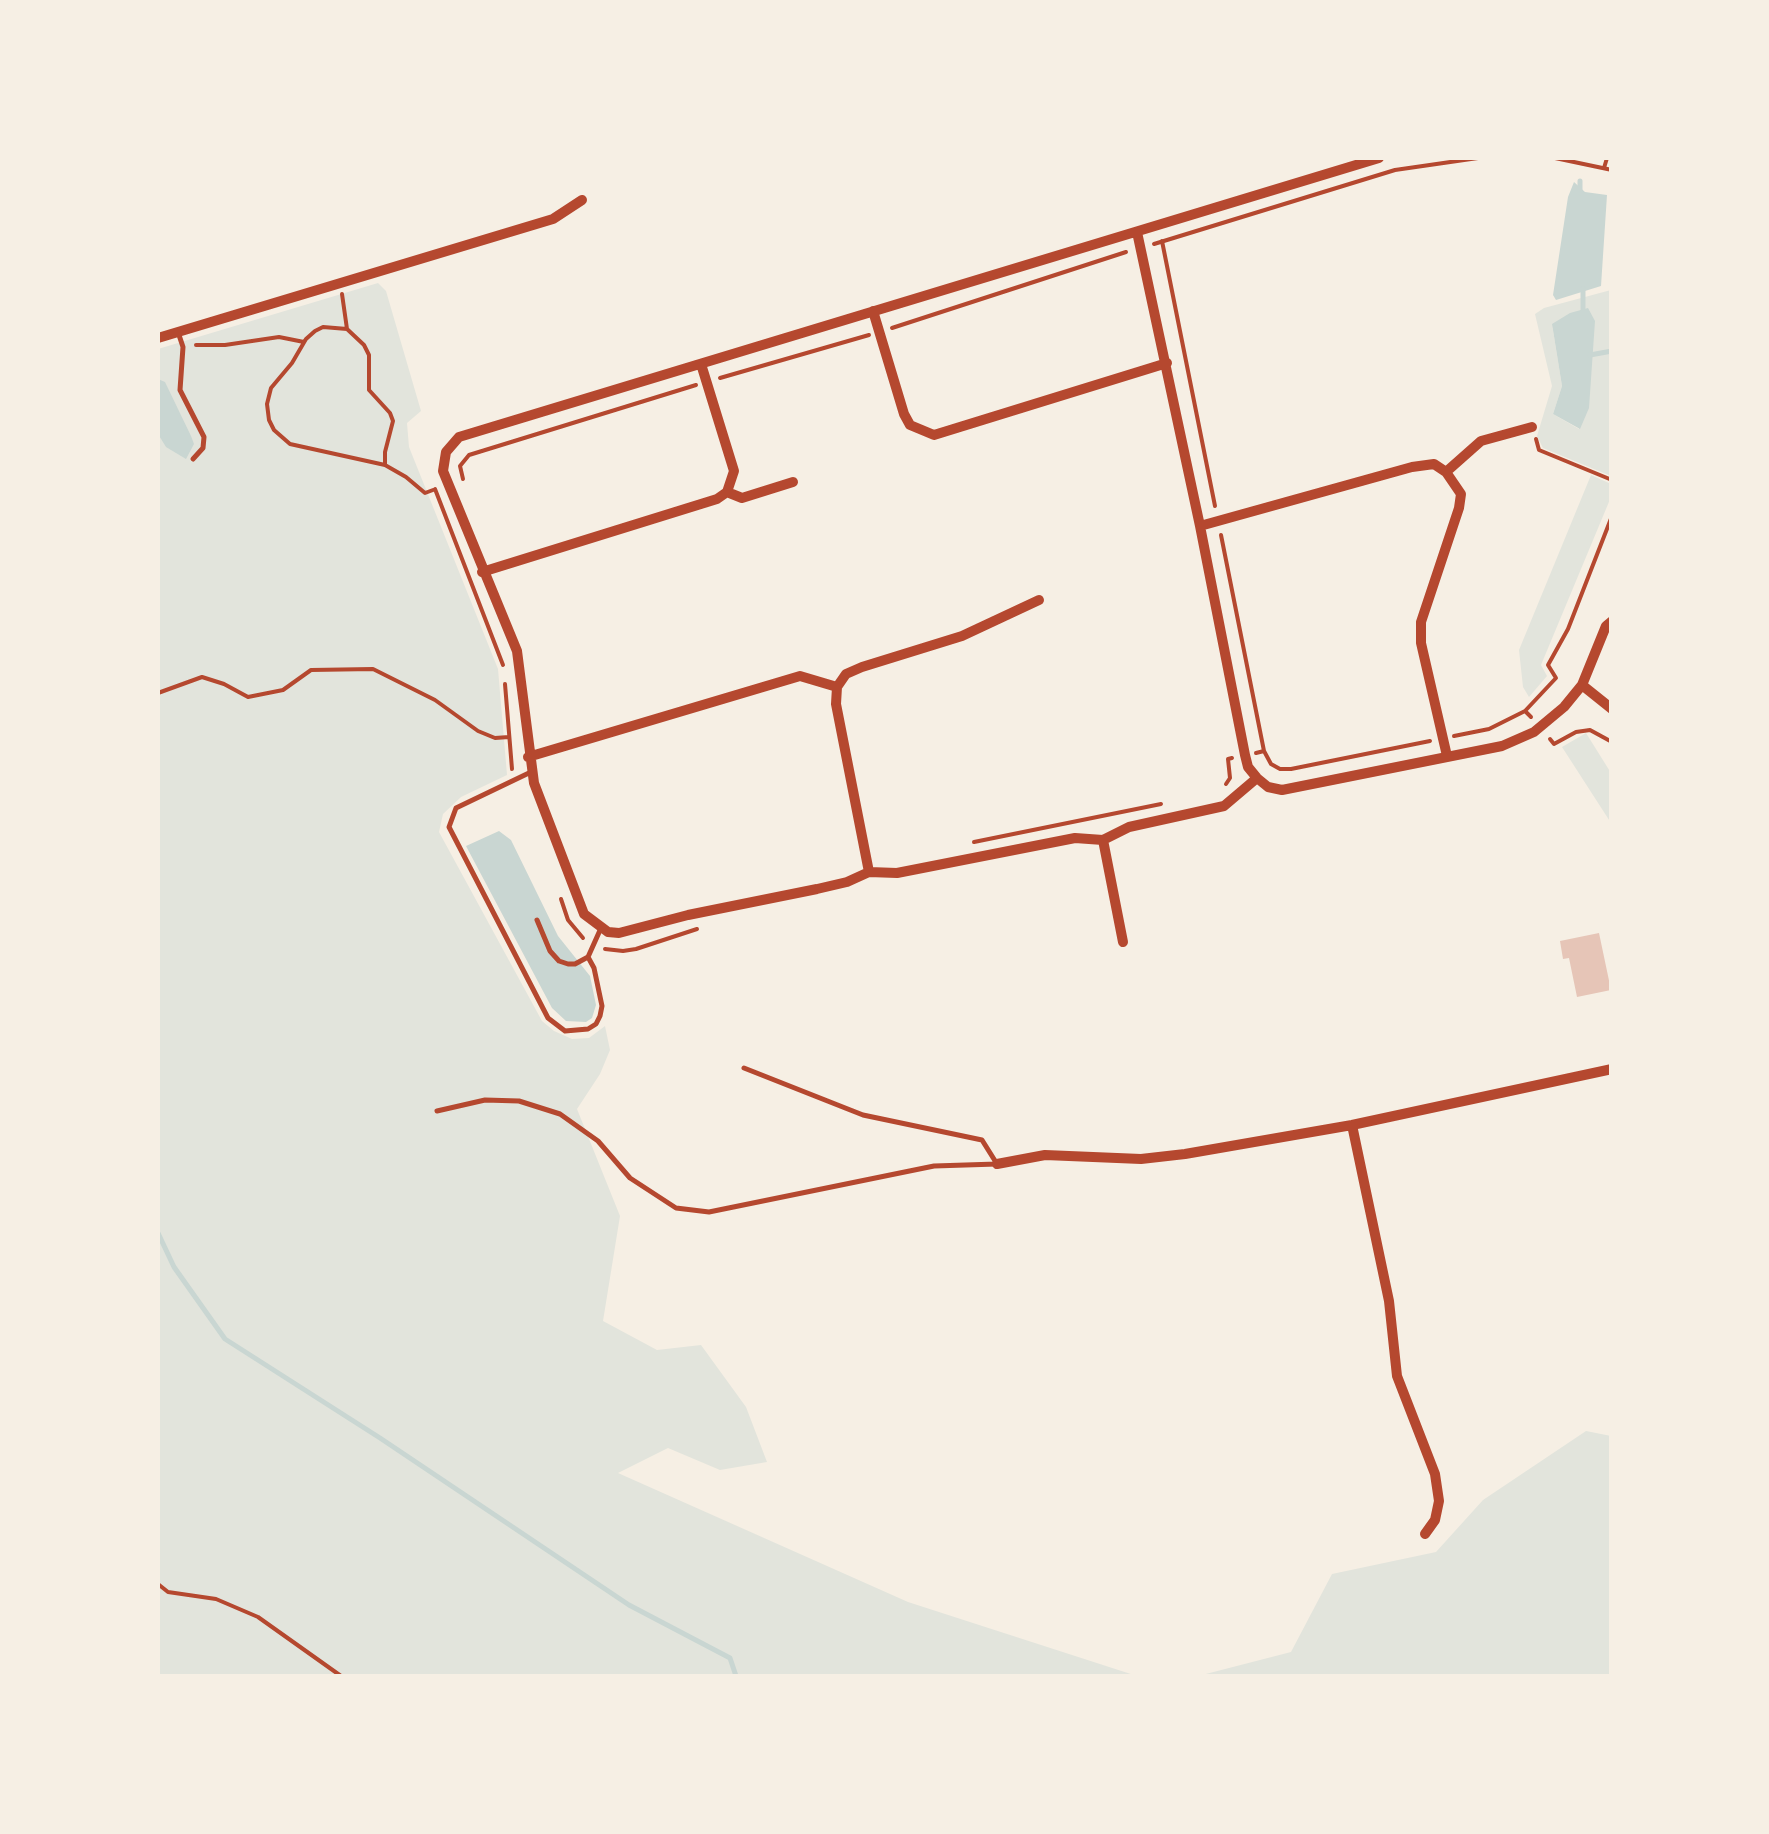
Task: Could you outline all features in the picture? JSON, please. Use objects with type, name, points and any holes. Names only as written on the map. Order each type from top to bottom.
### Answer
[{"type":"street","points":[[1257,778],[1224,806],[1129,827],[1102,840],[1075,838],[897,873],[870,872],[846,882],[620,932],[601,928],[584,914],[532,772],[517,651],[443,471],[446,452],[460,437],[1379,158]]},
{"type":"street","points":[[158,338],[553,219],[582,200]]},
{"type":"street","points":[[1137,232],[1244,755],[1257,778],[1282,790],[1502,746],[1541,727],[1582,685],[1606,626],[1612,621]]},
{"type":"street","points":[[874,311],[904,414],[910,425],[934,435],[1167,364]]},
{"type":"street","points":[[482,572],[717,500],[727,492],[734,471],[701,364]]},
{"type":"street","points":[[1446,472],[1480,442],[1532,427]]},
{"type":"street","points":[[1200,526],[1412,466],[1434,464],[1446,472],[1461,494],[1459,508],[1421,622],[1421,644],[1447,756]]},
{"type":"street","points":[[727,492],[742,498],[793,482]]},
{"type":"street","points":[[870,872],[836,704],[837,686],[846,674],[862,667],[962,636],[1038,600]]},
{"type":"street","points":[[528,757],[800,676],[837,686]]},
{"type":"street","points":[[1582,685],[1612,709]]},
{"type":"street","points":[[1102,840],[1122,942]]},
{"type":"street","points":[[997,1164],[1045,1154],[1142,1158],[1185,1154],[1352,1125],[1612,1070]]},
{"type":"street","points":[[1352,1125],[1389,1301],[1397,1376],[1435,1474],[1439,1501],[1435,1520],[1425,1534]]},
{"type":"lane","points":[[178,332],[183,347],[180,390],[204,437],[203,448],[192,460]]},
{"type":"lane","points":[[532,772],[456,808],[448,827],[548,1018],[566,1030],[588,1029],[600,1016],[602,1006],[588,956]]},
{"type":"lane","points":[[537,920],[542,938],[559,961],[575,964],[588,956],[601,928]]},
{"type":"lane","points":[[744,1068],[862,1115],[982,1140],[997,1164]]},
{"type":"lane","points":[[437,1111],[484,1100],[519,1101],[560,1114],[598,1141],[630,1178],[676,1208],[708,1212],[934,1166],[997,1164]]},
{"type":"path","points":[[385,465],[393,421],[369,390],[370,356],[347,329],[323,327],[304,342],[271,388],[268,420],[274,430],[290,444],[385,465],[425,493],[463,479],[460,466],[469,456],[1396,170],[1478,158]]},
{"type":"path","points":[[1556,158],[1612,170]]},
{"type":"path","points":[[1604,168],[1608,158]]},
{"type":"path","points":[[1162,241],[1264,752],[1271,764],[1291,769],[1489,729],[1526,711],[1556,678],[1548,665],[1568,628],[1612,516]]},
{"type":"path","points":[[340,283],[347,329]]},
{"type":"path","points":[[183,347],[279,336],[304,342]]},
{"type":"path","points":[[1532,427],[1538,450],[1612,480]]},
{"type":"path","points":[[432,490],[502,659],[516,779]]},
{"type":"path","points":[[158,693],[202,677],[248,698],[283,690],[311,670],[374,669],[434,700],[478,730],[495,738],[509,737]]},
{"type":"path","points":[[1526,711],[1554,744],[1576,732],[1590,730],[1612,742]]},
{"type":"path","points":[[1224,787],[1230,778],[1228,759],[1264,752]]},
{"type":"path","points":[[968,843],[1178,800]]},
{"type":"path","points":[[557,886],[574,930],[594,945],[623,951],[696,929]]},
{"type":"path","points":[[158,1584],[168,1592],[216,1600],[258,1617],[342,1676]]},
{"type":"shaded area","points":[[1574,182],[1585,192],[1607,195],[1601,286],[1556,300],[1553,295],[1568,197]]},
{"type":"shaded area","points":[[378,283],[386,291],[421,411],[407,423],[409,447],[498,669],[507,775],[461,797],[443,814],[439,832],[542,1021],[572,1039],[589,1038],[605,1026],[610,1050],[577,1109],[620,1216],[603,1321],[657,1350],[701,1345],[746,1407],[767,1462],[720,1470],[668,1448],[618,1473],[908,1602],[1137,1676],[158,1676],[158,349]]},
{"type":"shaded area","points":[[1611,290],[1611,476],[1543,448],[1537,436],[1552,386],[1535,314],[1544,308]],"holes":[[[1552,324],[1579,429],[1553,414],[1562,386]]]},
{"type":"shaded area","points":[[1588,308],[1595,321],[1589,408],[1580,429],[1553,414],[1562,386],[1552,324]]},
{"type":"shaded area","points":[[158,379],[165,382],[194,444],[186,459],[166,447],[158,434]]},
{"type":"shaded area","points":[[1591,475],[1611,484],[1611,497],[1541,665],[1547,676],[1529,697],[1523,687],[1519,650]]},
{"type":"shaded area","points":[[1586,733],[1611,773],[1611,823],[1562,747]]},
{"type":"shaded area","points":[[499,831],[511,840],[558,936],[590,976],[596,1005],[592,1018],[586,1022],[566,1021],[552,1008],[466,846]]},
{"type":"shaded area","points":[[1586,1431],[1611,1436],[1611,1676],[1198,1676],[1291,1652],[1332,1574],[1436,1552],[1483,1500]]},
{"type":"building","points":[[1599,933],[1611,990],[1577,997],[1569,958],[1563,959],[1560,941]]},
{"type":"waterway","points":[[1580,181],[1580,193]]},
{"type":"waterway","points":[[1583,289],[1583,313]]},
{"type":"waterway","points":[[1590,355],[1612,351]]},
{"type":"waterway","points":[[158,1233],[174,1267],[225,1339],[629,1605],[730,1658],[736,1676]]}]
